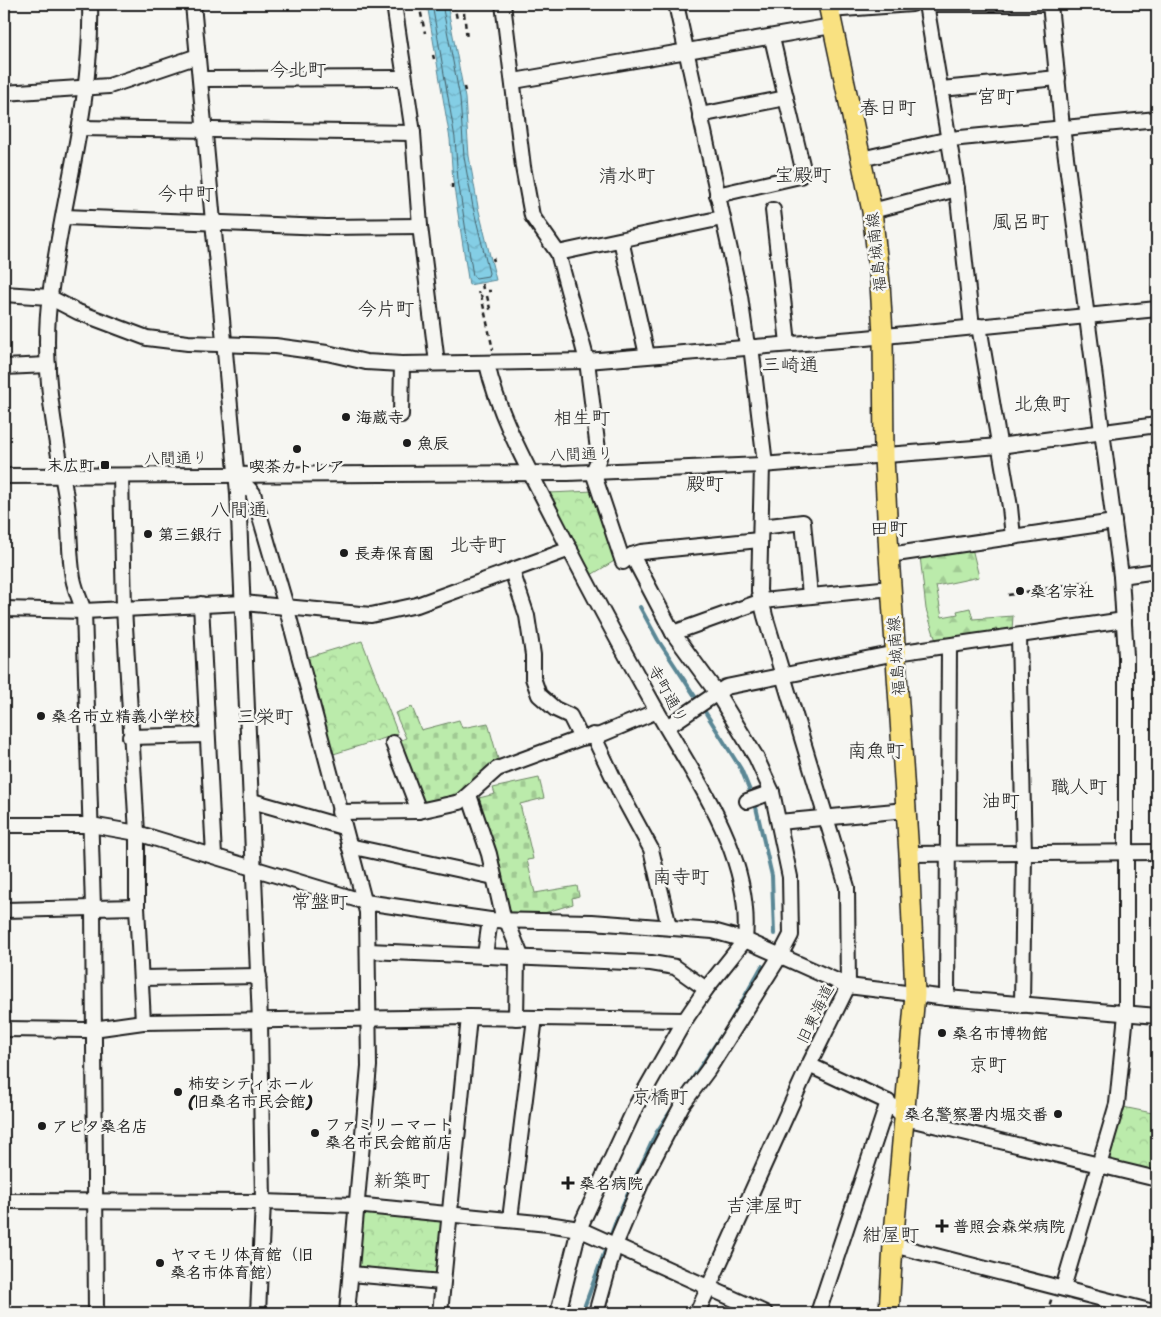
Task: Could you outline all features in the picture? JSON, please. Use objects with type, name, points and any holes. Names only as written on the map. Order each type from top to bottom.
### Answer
[{"type":"main road","name":"福島城南線","points":[[829,13],[872,211],[883,335],[884,457],[888,555],[909,854],[915,994],[893,1245],[889,1313]]},
{"type":"street","points":[[90,4],[91,42],[86,89],[49,297],[48,365],[61,476],[65,491],[73,579],[84,610],[93,907],[96,1313]]},
{"type":"street","points":[[193,4],[236,475],[243,603],[260,1021],[263,1202],[258,1313]]},
{"type":"street","points":[[394,4],[412,132],[420,226],[437,363]]},
{"type":"street","points":[[503,4],[514,80],[523,167],[532,216],[558,253],[587,362],[599,458],[593,472],[623,562],[632,555],[641,552],[760,534],[803,522],[810,595]]},
{"type":"street","points":[[4,825],[91,825],[137,833],[365,902],[500,920],[592,922],[713,931],[745,940],[848,986],[846,888],[760,591],[763,464],[758,390],[740,296],[676,4]]},
{"type":"street","points":[[514,80],[772,38],[829,13],[912,4]]},
{"type":"street","points":[[926,4],[950,139],[975,327],[999,446],[1010,507],[1013,537]]},
{"type":"street","points":[[931,4],[1050,4],[1062,127],[1121,576],[1126,656],[1126,1014],[1118,1104],[1063,1288]]},
{"type":"street","points":[[717,195],[800,176],[803,169],[772,38]]},
{"type":"street","points":[[4,93],[86,89],[108,86],[137,79],[198,56]]},
{"type":"street","points":[[201,79],[404,78]]},
{"type":"street","points":[[941,89],[1058,78]]},
{"type":"street","points":[[700,115],[786,98]]},
{"type":"street","points":[[861,159],[950,139],[1157,119]]},
{"type":"street","points":[[79,128],[412,132]]},
{"type":"street","points":[[872,211],[957,189]]},
{"type":"street","points":[[773,210],[788,343]]},
{"type":"street","points":[[64,217],[326,227],[420,226]]},
{"type":"street","points":[[558,253],[722,218]]},
{"type":"street","points":[[621,240],[647,356]]},
{"type":"street","points":[[4,294],[49,297],[78,312],[147,338],[224,345],[275,346],[327,353],[366,362],[402,364],[587,362],[1157,309]]},
{"type":"street","points":[[401,415],[402,364]]},
{"type":"street","name":"寺町通り","points":[[487,364],[493,388],[531,473],[657,711],[722,826],[740,883],[747,919],[745,940]]},
{"type":"street","points":[[4,367],[48,365]]},
{"type":"street","name":"八間通り","points":[[4,476],[593,472],[884,457],[999,446],[1157,425]]},
{"type":"street","points":[[236,475],[253,492],[286,606],[343,827],[365,902],[368,951],[369,1066],[355,1205],[347,1313]]},
{"type":"street","points":[[121,476],[124,608],[137,833],[137,906],[143,1022]]},
{"type":"street","points":[[888,555],[1114,522]]},
{"type":"street","points":[[4,610],[84,610],[243,603],[371,615],[417,605],[570,549]]},
{"type":"street","points":[[596,1313],[615,1245],[642,1181],[682,1105],[708,1070],[780,956],[791,935],[790,877],[772,792],[756,757],[673,633],[632,555]]},
{"type":"street","points":[[512,571],[527,616],[534,655],[533,678],[539,695],[555,709],[570,716],[587,737],[621,794],[651,849],[669,927]]},
{"type":"street","points":[[1121,576],[1157,571]]},
{"type":"street","points":[[673,633],[762,601],[891,588]]},
{"type":"street","points":[[200,604],[214,856]]},
{"type":"street","points":[[667,727],[692,712],[726,687],[896,653],[949,647],[1124,620]]},
{"type":"street","points":[[1020,636],[1024,854],[1022,1005]]},
{"type":"street","points":[[947,998],[946,854],[949,647]]},
{"type":"street","points":[[339,812],[418,811],[460,802],[498,769],[587,737],[600,735],[657,711]]},
{"type":"street","points":[[130,737],[207,735]]},
{"type":"street","points":[[393,743],[418,811]]},
{"type":"street","points":[[752,800],[772,792]]},
{"type":"street","points":[[469,795],[489,854],[500,920],[519,956],[516,1018]]},
{"type":"street","points":[[252,801],[343,827]]},
{"type":"street","points":[[779,822],[906,810]]},
{"type":"street","points":[[349,846],[494,877]]},
{"type":"street","points":[[909,854],[1157,852]]},
{"type":"street","points":[[4,910],[137,906]]},
{"type":"street","points":[[485,955],[500,920]]},
{"type":"street","points":[[558,1313],[579,1229],[636,1106],[685,1020],[706,989],[745,940]]},
{"type":"street","points":[[368,951],[651,963],[674,967],[706,989]]},
{"type":"street","points":[[141,978],[259,976]]},
{"type":"street","name":"旧東海道","points":[[697,1313],[809,1065],[848,986],[947,998],[1157,1016]]},
{"type":"street","points":[[4,1029],[86,1030],[143,1022],[469,1017],[685,1020]]},
{"type":"street","points":[[440,1313],[448,1214],[469,1017]]},
{"type":"street","points":[[510,1219],[535,1018]]},
{"type":"street","points":[[809,1065],[888,1102],[905,1118],[1157,1179]]},
{"type":"street","points":[[818,1313],[888,1102]]},
{"type":"street","points":[[4,1201],[263,1202],[355,1205],[510,1219],[579,1229],[765,1313]]},
{"type":"street","points":[[893,1245],[1157,1313]]},
{"type":"street","points":[[351,1274],[442,1282]]},
{"type":"path","points":[[421,4],[423,8]]},
{"type":"path","points":[[421,4],[425,33]]},
{"type":"path","points":[[454,4],[457,18]]},
{"type":"path","points":[[463,4],[467,40]]},
{"type":"path","points":[[464,87],[465,91]]},
{"type":"path","points":[[482,284],[483,289]]},
{"type":"path","points":[[487,296],[491,313]]},
{"type":"path","points":[[1008,595],[1089,581]]},
{"type":"green space","points":[[594,491],[616,560],[591,575],[549,493]]},
{"type":"green space","points":[[972,548],[979,577],[936,586],[942,617],[958,614],[957,611],[970,608],[973,619],[1013,616],[1012,630],[936,641],[926,609],[920,556]]},
{"type":"green space","points":[[362,641],[398,734],[327,756],[302,659]]},
{"type":"green space","points":[[412,707],[421,730],[459,720],[462,728],[488,723],[498,759],[457,794],[420,803],[399,741],[406,738],[395,713]]},
{"type":"green space","points":[[539,778],[544,798],[520,804],[533,859],[527,860],[535,893],[577,886],[579,896],[572,898],[573,904],[544,913],[515,918],[511,915],[496,851],[475,799],[495,794],[493,788]]},
{"type":"green space","points":[[1123,1107],[1157,1114],[1157,1172],[1112,1161],[1109,1157]]},
{"type":"green space","points":[[362,1211],[443,1218],[437,1277],[357,1270]]},
{"type":"water","points":[[427,4],[447,4],[465,98],[469,156],[478,207],[496,280],[469,285],[453,181],[450,139]]},
{"type":"waterway","points":[[640,607],[658,640],[698,701]]},
{"type":"waterway","points":[[702,707],[741,769],[755,803],[772,876],[774,934]]},
{"type":"waterway","points":[[732,1019],[762,966]]},
{"type":"waterway","points":[[582,1313],[619,1213],[656,1133],[723,1033]]},
{"type":"place","name":"海蔵寺","points":[[346,417]]},
{"type":"place","name":"魚辰","points":[[407,443]]},
{"type":"place","name":"喫茶カトレア","points":[[297,449]]},
{"type":"place","name":"末広町","points":[[105,465]]},
{"type":"place","name":"第三銀行","points":[[148,534]]},
{"type":"place","name":"長寿保育園","points":[[344,553]]},
{"type":"place","name":"桑名宗社","points":[[1020,591]]},
{"type":"place","name":"桑名市立精義小学校","points":[[41,716]]},
{"type":"place","name":"桑名市博物館","points":[[942,1033]]},
{"type":"place","name":"柿安シティホール (旧桑名市民会館)","points":[[178,1092]]},
{"type":"place","name":"桑名警察署内堀交番","points":[[1058,1114]]},
{"type":"place","name":"アピタ桑名店","points":[[42,1126]]},
{"type":"place","name":"ファミリーマート 桑名市民会館前店","points":[[315,1133]]},
{"type":"place","name":"桑名病院","points":[[568,1183]]},
{"type":"place","name":"普照会森栄病院","points":[[942,1226]]},
{"type":"place","name":"ヤマモリ体育館（旧 桑名市体育館）","points":[[160,1263]]},
{"type":"district","name":"今北町","points":[[298,69]]},
{"type":"district","name":"宮町","points":[[996,96]]},
{"type":"district","name":"春日町","points":[[888,107]]},
{"type":"district","name":"宝殿町","points":[[803,174]]},
{"type":"district","name":"清水町","points":[[627,175]]},
{"type":"district","name":"今中町","points":[[186,193]]},
{"type":"district","name":"風呂町","points":[[1021,221]]},
{"type":"district","name":"今片町","points":[[386,308]]},
{"type":"district","name":"三崎通","points":[[790,364]]},
{"type":"district","name":"北魚町","points":[[1042,403]]},
{"type":"district","name":"相生町","points":[[582,417]]},
{"type":"district","name":"殿町","points":[[705,483]]},
{"type":"district","name":"八間通","points":[[239,509]]},
{"type":"district","name":"田町","points":[[889,528]]},
{"type":"district","name":"北寺町","points":[[478,544]]},
{"type":"district","name":"三栄町","points":[[265,716]]},
{"type":"district","name":"南魚町","points":[[876,750]]},
{"type":"district","name":"職人町","points":[[1079,786]]},
{"type":"district","name":"油町","points":[[1001,800]]},
{"type":"district","name":"南寺町","points":[[681,876]]},
{"type":"district","name":"常盤町","points":[[320,901]]},
{"type":"district","name":"京町","points":[[988,1064]]},
{"type":"district","name":"京橋町","points":[[660,1096]]},
{"type":"district","name":"新築町","points":[[402,1180]]},
{"type":"district","name":"吉津屋町","points":[[764,1205]]},
{"type":"district","name":"紺屋町","points":[[891,1234]]}]
